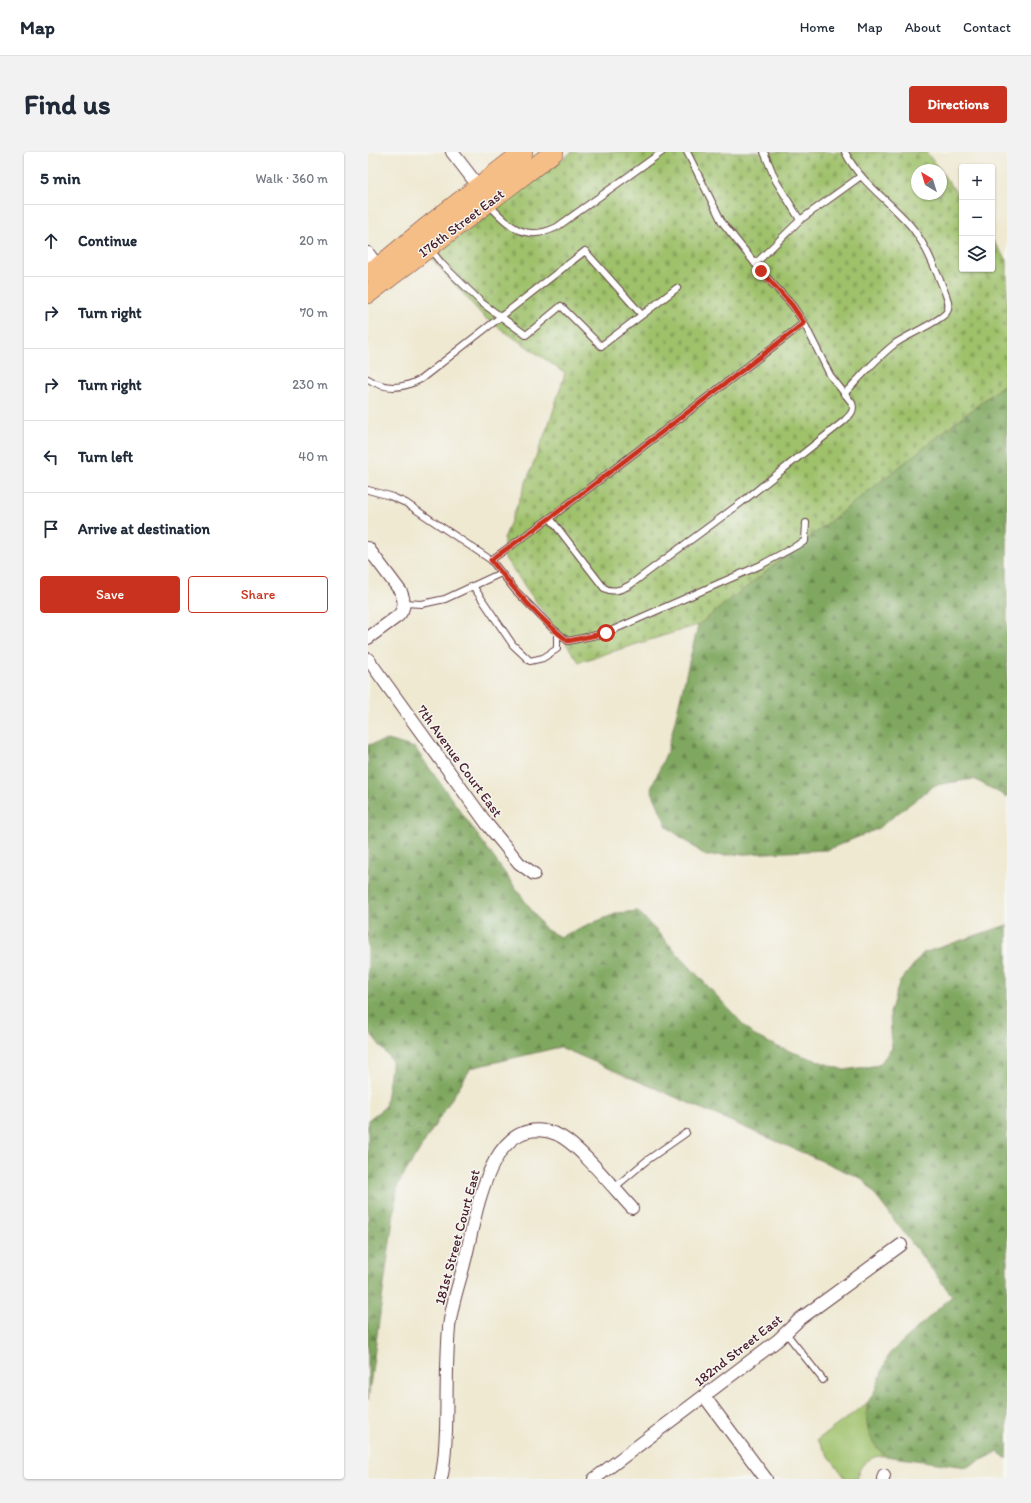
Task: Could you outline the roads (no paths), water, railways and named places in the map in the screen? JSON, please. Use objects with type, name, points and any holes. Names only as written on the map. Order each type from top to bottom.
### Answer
[{"type":"main road","name":"176th Street East","points":[[368,282],[374,277],[371,264],[424,229],[523,152]]},
{"type":"main road","name":"176th Street East","points":[[368,294],[554,152]]},
{"type":"street","points":[[452,152],[479,187]]},
{"type":"street","points":[[368,548],[397,586],[404,599],[404,604],[398,616],[368,638]]},
{"type":"street","name":"7th Avenue Court East","points":[[368,660],[471,803],[519,862],[534,874]]},
{"type":"street","name":"181st Street Court East","points":[[442,1479],[445,1455],[449,1327],[454,1300],[479,1199],[493,1162],[507,1142],[524,1132],[540,1130],[557,1134],[577,1148],[632,1208]]},
{"type":"street","name":"182nd Street East","points":[[600,1477],[778,1340],[800,1318],[901,1245]]},
{"type":"street","points":[[704,1396],[766,1479]]},
{"type":"lane","points":[[487,204],[507,223],[522,232],[534,234],[550,231],[662,152]]},
{"type":"lane","points":[[550,518],[604,588],[609,591],[623,589],[742,502],[844,421],[852,412],[854,407],[830,375],[804,323],[792,305],[755,264],[719,219],[687,152]]},
{"type":"lane","points":[[764,152],[776,181],[800,220]]},
{"type":"lane","points":[[844,394],[888,350],[907,336],[941,318],[949,308],[946,294],[934,266],[914,231],[886,200],[861,176],[845,152]]},
{"type":"lane","points":[[755,264],[800,220],[861,176]]},
{"type":"lane","points":[[429,248],[442,264],[482,303],[526,335],[561,306],[601,346],[677,288]]},
{"type":"lane","points":[[368,379],[386,387],[414,384],[585,251],[642,315]]},
{"type":"lane","points":[[491,560],[550,518],[804,323]]},
{"type":"lane","points":[[368,490],[390,496],[406,503],[491,560],[515,590],[568,641],[606,633],[754,568],[805,541],[806,523]]},
{"type":"lane","points":[[404,604],[422,604],[445,600],[501,573]]},
{"type":"lane","points":[[474,586],[513,645],[530,661],[543,658],[557,649],[557,632]]},
{"type":"lane","points":[[614,1188],[646,1161],[686,1133]]},
{"type":"lane","points":[[786,1333],[823,1380]]}]
